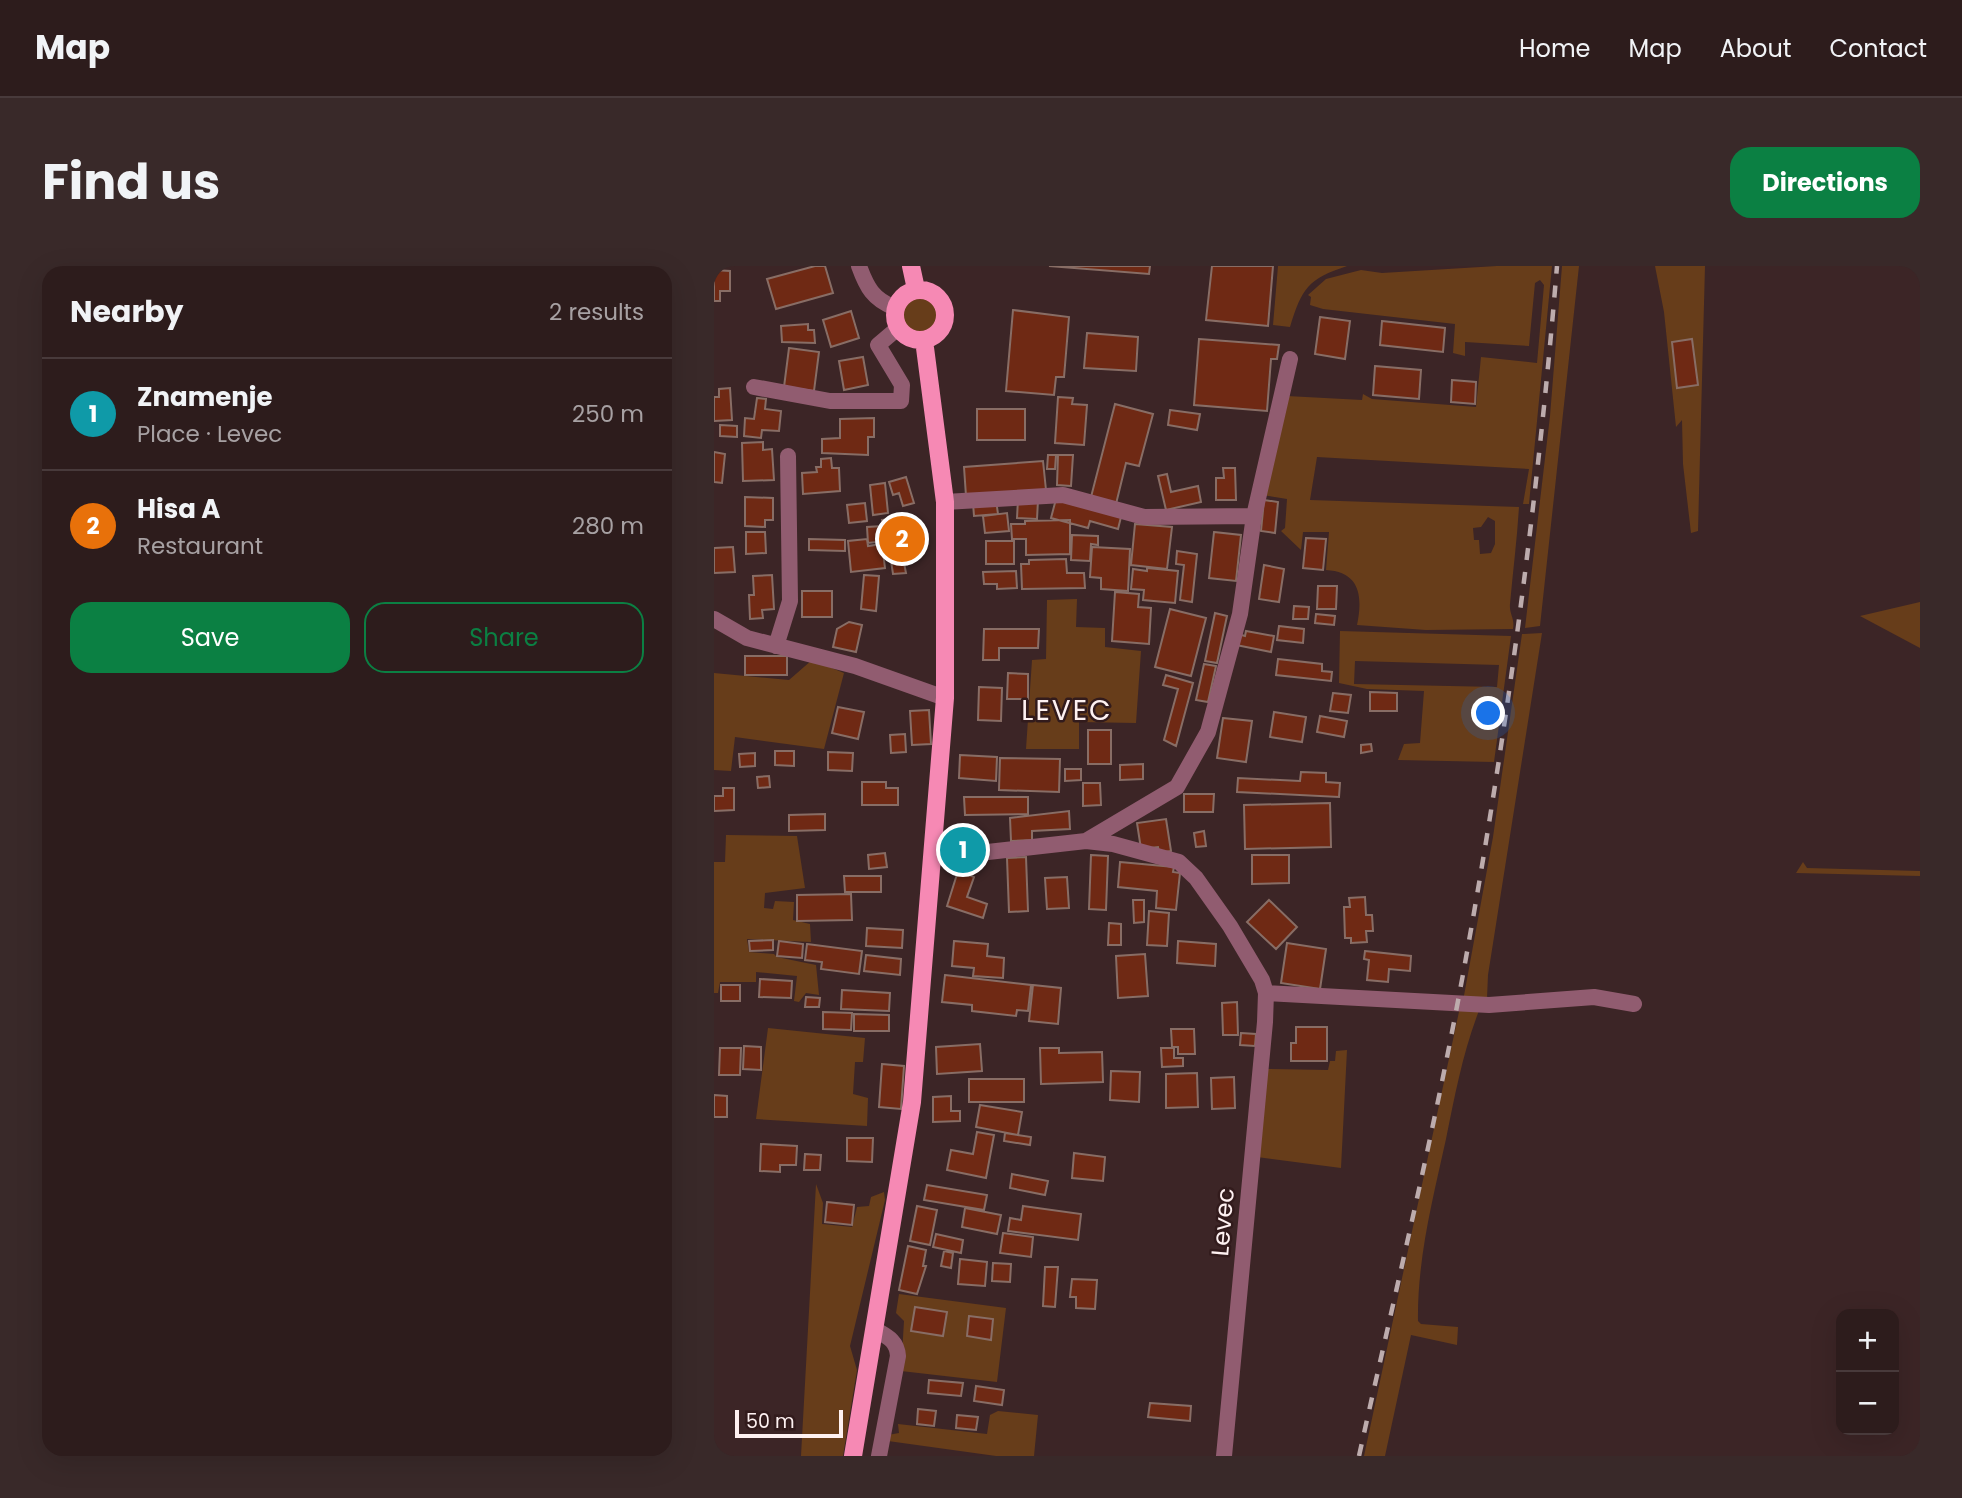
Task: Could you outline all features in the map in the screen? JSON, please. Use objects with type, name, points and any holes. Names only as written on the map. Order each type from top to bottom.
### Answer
[{"type":"main road","points":[[911,266],[916,289]]},
{"type":"main road","points":[[916,289],[935,294],[945,311],[940,330],[924,340],[914,339],[898,328],[895,308],[907,293],[916,289]]},
{"type":"main road","points":[[853,1456],[912,1102],[945,698],[945,502],[924,340]]},
{"type":"street","points":[[859,266],[868,291],[879,302],[895,308]]},
{"type":"street","points":[[754,387],[830,401],[901,401],[902,385],[878,345],[898,328]]},
{"type":"street","points":[[1086,841],[1177,788],[1208,732],[1240,614],[1254,516],[1290,359]]},
{"type":"street","points":[[776,646],[790,591],[788,456]]},
{"type":"street","points":[[945,502],[1063,495],[1144,517],[1254,516]]},
{"type":"street","points":[[714,619],[747,638],[855,666],[945,698]]},
{"type":"street","points":[[934,858],[1086,841],[1113,844],[1179,862],[1196,878],[1230,926],[1266,992],[1489,1005],[1594,997],[1634,1004]]},
{"type":"street","name":"Levec","points":[[1224,1456],[1266,992]]},
{"type":"street","points":[[876,1330],[890,1338],[898,1347],[879,1456]]},
{"type":"shaded area","points":[[1278,266],[1347,266],[1323,276],[1308,287],[1298,303],[1290,327],[1273,325]]},
{"type":"shaded area","points":[[1497,266],[1552,266],[1529,504],[1523,504],[1529,469],[1317,457],[1310,500],[1519,507],[1510,604],[1513,629],[1426,630],[1357,625],[1359,595],[1356,587],[1346,575],[1326,570],[1329,532],[1303,532],[1301,550],[1281,531],[1285,528],[1287,499],[1262,495],[1287,396],[1362,400],[1363,394],[1372,399],[1476,407],[1481,357],[1537,363],[1544,285],[1540,280],[1535,283],[1529,346],[1465,342],[1465,356],[1453,353],[1455,324],[1323,309],[1310,305],[1311,297],[1308,295],[1326,279],[1361,270],[1382,273]],"holes":[[[1488,517],[1495,521],[1495,544],[1491,553],[1480,554],[1479,540],[1474,540],[1473,528],[1481,527]]]},
{"type":"shaded area","points":[[1562,266],[1579,266],[1540,626],[1525,628],[1550,416]]},
{"type":"shaded area","points":[[1655,266],[1705,266],[1698,531],[1691,533],[1683,464],[1682,420],[1676,427],[1664,312]]},
{"type":"shaded area","points":[[921,296],[934,302],[940,315],[934,328],[921,334],[908,328],[902,315],[908,302]]},
{"type":"shaded area","points":[[1077,599],[1076,627],[1105,628],[1105,647],[1141,651],[1136,723],[1079,722],[1079,749],[1026,749],[1032,660],[1046,659],[1047,600]]},
{"type":"shaded area","points":[[1920,602],[1920,648],[1860,616]]},
{"type":"shaded area","points":[[1340,631],[1511,636],[1494,762],[1398,760],[1404,744],[1420,743],[1424,691],[1367,689],[1339,683]],"holes":[[[1355,661],[1499,665],[1497,687],[1354,684]]]},
{"type":"shaded area","points":[[1542,633],[1488,975],[1487,998],[1463,1001],[1493,837],[1522,634]]},
{"type":"shaded area","points":[[812,660],[844,673],[824,749],[735,737],[731,771],[714,770],[714,673],[789,680]]},
{"type":"shaded area","points":[[726,835],[797,836],[805,888],[765,893],[764,908],[773,909],[775,901],[794,902],[793,920],[810,924],[811,942],[747,939],[749,952],[774,954],[777,957],[816,965],[819,995],[806,993],[799,1002],[794,1001],[797,976],[756,972],[756,982],[720,982],[718,993],[714,993],[714,862],[725,862]]},
{"type":"shaded area","points":[[1803,862],[1807,868],[1920,871],[1920,876],[1796,873]]},
{"type":"shaded area","points":[[1460,1007],[1480,1008],[1460,1073],[1431,1206],[1418,1298],[1418,1321],[1421,1324],[1458,1327],[1457,1345],[1411,1335],[1385,1456],[1364,1456]]},
{"type":"shaded area","points":[[768,1028],[865,1038],[863,1062],[855,1062],[853,1094],[868,1098],[867,1126],[756,1119]]},
{"type":"shaded area","points":[[1347,1050],[1341,1168],[1257,1157],[1266,1069],[1328,1070],[1330,1061],[1335,1061],[1336,1051]]},
{"type":"shaded area","points":[[816,1184],[823,1203],[822,1224],[852,1227],[857,1207],[869,1206],[871,1197],[884,1192],[885,1200],[850,1346],[857,1370],[843,1456],[801,1456]]},
{"type":"shaded area","points":[[899,1294],[1006,1308],[997,1382],[901,1371],[904,1321],[896,1313]]},
{"type":"shaded area","points":[[998,1411],[1038,1415],[1034,1456],[996,1456],[888,1441],[888,1435],[899,1433],[898,1424],[987,1434],[990,1415]]},
{"type":"building","points":[[815,266],[825,266],[833,293],[776,309],[767,279]]},
{"type":"building","points":[[1049,266],[1150,266],[1149,274]]},
{"type":"building","points":[[1212,266],[1273,266],[1268,326],[1206,320]]},
{"type":"building","points":[[714,270],[730,271],[730,291],[720,291],[720,301],[714,301]]},
{"type":"building","points":[[1013,310],[1069,317],[1064,377],[1056,377],[1054,395],[1006,391]]},
{"type":"building","points":[[851,311],[859,338],[831,347],[823,320]]},
{"type":"building","points":[[1320,317],[1350,321],[1345,359],[1315,354]]},
{"type":"building","points":[[1382,321],[1445,328],[1443,352],[1380,345]]},
{"type":"building","points":[[808,324],[808,330],[814,330],[815,343],[782,342],[781,326]]},
{"type":"building","points":[[1087,333],[1138,337],[1136,371],[1084,368]]},
{"type":"building","points":[[1199,339],[1279,345],[1277,359],[1271,359],[1267,411],[1194,405]]},
{"type":"building","points":[[1692,339],[1698,385],[1677,388],[1672,342]]},
{"type":"building","points":[[789,348],[819,352],[814,391],[784,387]]},
{"type":"building","points":[[863,357],[868,385],[844,390],[839,361]]},
{"type":"building","points":[[1375,366],[1421,370],[1419,399],[1373,395]]},
{"type":"building","points":[[1452,380],[1476,382],[1475,404],[1451,402]]},
{"type":"building","points":[[730,388],[732,420],[714,421],[714,397],[719,397],[719,389]]},
{"type":"building","points":[[1058,397],[1073,398],[1072,404],[1087,405],[1084,445],[1055,443]]},
{"type":"building","points":[[757,398],[766,399],[765,409],[781,411],[779,431],[762,430],[761,438],[744,436],[745,418],[754,419]]},
{"type":"building","points":[[1115,404],[1153,414],[1139,466],[1126,463],[1116,504],[1091,497]]},
{"type":"building","points":[[977,409],[1025,409],[1025,440],[977,440]]},
{"type":"building","points":[[1170,410],[1200,414],[1197,430],[1168,425]]},
{"type":"building","points":[[874,418],[874,437],[868,437],[868,455],[822,453],[822,439],[840,438],[840,419]]},
{"type":"building","points":[[720,425],[737,426],[737,437],[720,436]]},
{"type":"building","points":[[763,442],[763,450],[772,449],[774,480],[743,481],[742,443]]},
{"type":"building","points":[[714,452],[725,454],[722,483],[714,482]]},
{"type":"building","points":[[1048,455],[1056,455],[1055,469],[1047,469]]},
{"type":"building","points":[[1058,455],[1073,455],[1071,486],[1057,485]]},
{"type":"building","points":[[831,458],[832,468],[839,468],[840,491],[803,494],[802,473],[817,472],[816,467],[821,467],[821,459]]},
{"type":"building","points":[[1043,461],[1046,490],[966,496],[964,467]]},
{"type":"building","points":[[1223,468],[1235,468],[1236,500],[1216,500],[1216,478],[1224,478]]},
{"type":"building","points":[[1167,474],[1171,492],[1198,486],[1201,502],[1166,510],[1158,476]]},
{"type":"building","points":[[906,477],[914,503],[903,506],[899,493],[893,495],[889,482]]},
{"type":"building","points":[[885,483],[888,513],[873,515],[870,485]]},
{"type":"building","points":[[745,497],[773,498],[773,520],[765,520],[765,527],[745,526]]},
{"type":"building","points":[[1018,499],[1038,500],[1037,519],[1017,518]]},
{"type":"building","points":[[1056,499],[1121,517],[1118,529],[1090,521],[1088,528],[1051,518]]},
{"type":"building","points":[[996,500],[998,514],[974,516],[973,503]]},
{"type":"building","points":[[1264,500],[1278,502],[1275,533],[1261,531]]},
{"type":"building","points":[[865,503],[867,521],[849,523],[847,505]]},
{"type":"building","points":[[1007,513],[1009,531],[985,533],[983,516]]},
{"type":"building","points":[[905,518],[910,562],[904,563],[906,573],[893,574],[889,547],[886,547],[885,541],[868,543],[867,527],[883,526],[882,520]]},
{"type":"building","points":[[1070,520],[1070,554],[1026,555],[1026,539],[1012,539],[1011,524]]},
{"type":"building","points":[[1135,524],[1172,527],[1167,569],[1131,565]]},
{"type":"building","points":[[746,532],[765,532],[766,553],[746,554]]},
{"type":"building","points":[[1214,532],[1241,535],[1236,581],[1209,578]]},
{"type":"building","points":[[1072,535],[1098,536],[1098,545],[1091,544],[1090,561],[1071,560]]},
{"type":"building","points":[[1306,538],[1326,539],[1323,570],[1303,568]]},
{"type":"building","points":[[809,539],[845,540],[845,551],[809,550]]},
{"type":"building","points":[[867,539],[868,546],[882,544],[885,568],[851,572],[848,541]]},
{"type":"building","points":[[986,541],[1014,541],[1014,564],[986,564]]},
{"type":"building","points":[[733,547],[735,572],[714,573],[714,548]]},
{"type":"building","points":[[1092,547],[1130,549],[1128,591],[1101,589],[1101,578],[1090,577]]},
{"type":"building","points":[[1177,551],[1197,554],[1192,602],[1180,600],[1184,565],[1176,564]]},
{"type":"building","points":[[1066,559],[1067,573],[1084,573],[1085,588],[1022,589],[1021,564],[1029,564],[1029,560]]},
{"type":"building","points":[[1264,565],[1284,569],[1279,602],[1259,599]]},
{"type":"building","points":[[1147,568],[1178,571],[1175,603],[1143,600],[1144,590],[1131,589],[1133,569],[1147,571]]},
{"type":"building","points":[[1016,571],[1017,588],[997,589],[997,584],[984,584],[983,572]]},
{"type":"building","points":[[772,575],[774,609],[762,610],[763,618],[750,619],[749,595],[754,595],[753,576]]},
{"type":"building","points":[[864,575],[879,576],[876,611],[861,609]]},
{"type":"building","points":[[1318,586],[1337,586],[1336,609],[1317,609]]},
{"type":"building","points":[[802,591],[832,591],[832,617],[802,617]]},
{"type":"building","points":[[1115,592],[1139,594],[1138,607],[1151,608],[1149,644],[1112,641]]},
{"type":"building","points":[[1294,606],[1309,607],[1308,619],[1293,619]]},
{"type":"building","points":[[1170,609],[1206,618],[1191,676],[1155,667]]},
{"type":"building","points":[[1215,613],[1227,616],[1217,663],[1205,661]]},
{"type":"building","points":[[1316,614],[1335,616],[1334,625],[1315,623]]},
{"type":"building","points":[[849,622],[862,625],[856,652],[833,647],[837,629]]},
{"type":"building","points":[[1279,626],[1304,629],[1303,643],[1277,640]]},
{"type":"building","points":[[984,629],[1039,629],[1038,648],[999,648],[999,660],[983,660]]},
{"type":"building","points":[[1246,631],[1274,636],[1271,652],[1236,645],[1238,634],[1245,636]]},
{"type":"building","points":[[745,656],[787,656],[787,675],[745,675]]},
{"type":"building","points":[[1278,659],[1322,664],[1322,671],[1332,672],[1331,681],[1276,675]]},
{"type":"building","points":[[1204,664],[1216,666],[1208,702],[1196,700]]},
{"type":"building","points":[[1008,673],[1028,674],[1028,699],[1007,699]]},
{"type":"building","points":[[1166,675],[1193,683],[1176,746],[1164,740],[1178,689],[1163,685]]},
{"type":"building","points":[[979,687],[1002,688],[1001,721],[978,720]]},
{"type":"building","points":[[1370,692],[1397,693],[1397,711],[1370,711]]},
{"type":"building","points":[[1333,693],[1351,695],[1348,713],[1330,711]]},
{"type":"building","points":[[838,707],[864,712],[858,739],[832,733]]},
{"type":"building","points":[[929,710],[931,744],[912,745],[910,711]]},
{"type":"building","points":[[1274,712],[1306,717],[1302,742],[1270,737]]},
{"type":"building","points":[[1320,716],[1347,721],[1344,737],[1317,732]]},
{"type":"building","points":[[1223,718],[1252,721],[1246,762],[1217,758]]},
{"type":"building","points":[[1088,730],[1111,730],[1111,764],[1088,764]]},
{"type":"building","points":[[905,734],[906,752],[891,753],[890,735]]},
{"type":"building","points":[[1371,744],[1372,751],[1361,753],[1361,745]]},
{"type":"building","points":[[775,751],[794,751],[794,766],[775,765]]},
{"type":"building","points":[[828,752],[853,753],[852,771],[828,770]]},
{"type":"building","points":[[755,753],[755,766],[740,767],[739,754]]},
{"type":"building","points":[[960,755],[997,757],[996,781],[959,778]]},
{"type":"building","points":[[1000,758],[1060,759],[1059,792],[999,790]]},
{"type":"building","points":[[1143,764],[1143,779],[1120,780],[1120,765]]},
{"type":"building","points":[[1065,769],[1081,769],[1081,780],[1065,781]]},
{"type":"building","points":[[1301,772],[1326,773],[1326,782],[1340,783],[1339,797],[1237,792],[1238,778],[1300,781]]},
{"type":"building","points":[[769,776],[770,787],[758,788],[757,777]]},
{"type":"building","points":[[862,782],[886,782],[886,788],[898,788],[898,805],[862,805]]},
{"type":"building","points":[[1083,783],[1100,783],[1101,805],[1083,806]]},
{"type":"building","points":[[723,788],[734,788],[734,810],[714,811],[714,796],[723,796]]},
{"type":"building","points":[[1184,794],[1214,794],[1213,812],[1184,812]]},
{"type":"building","points":[[964,797],[1028,797],[1028,814],[965,815]]},
{"type":"building","points":[[1330,803],[1331,847],[1245,849],[1244,805]]},
{"type":"building","points":[[1069,811],[1070,829],[1032,831],[1032,840],[1011,841],[1010,818]]},
{"type":"building","points":[[825,814],[825,830],[789,831],[789,815]]},
{"type":"building","points":[[1166,819],[1171,851],[1159,853],[1158,847],[1141,849],[1137,823]]},
{"type":"building","points":[[1204,831],[1206,846],[1196,847],[1194,833]]},
{"type":"building","points":[[885,853],[887,867],[869,869],[868,855]]},
{"type":"building","points":[[1091,855],[1108,856],[1106,910],[1089,909]]},
{"type":"building","points":[[1252,855],[1289,855],[1289,883],[1252,884]]},
{"type":"building","points":[[1026,857],[1028,911],[1009,912],[1007,858]]},
{"type":"building","points":[[1120,862],[1174,867],[1173,872],[1180,873],[1176,910],[1156,908],[1157,891],[1118,887]]},
{"type":"building","points":[[958,871],[974,877],[967,897],[987,904],[983,918],[947,906]]},
{"type":"building","points":[[844,876],[881,876],[881,892],[845,892]]},
{"type":"building","points":[[1067,877],[1069,908],[1047,909],[1045,878]]},
{"type":"building","points":[[851,894],[852,920],[797,921],[797,895]]},
{"type":"building","points":[[1365,897],[1366,915],[1372,915],[1373,931],[1366,931],[1367,942],[1351,943],[1351,938],[1345,938],[1344,907],[1350,907],[1349,898]]},
{"type":"building","points":[[1133,900],[1144,900],[1144,922],[1134,923]]},
{"type":"building","points":[[1269,900],[1297,927],[1276,949],[1247,922]]},
{"type":"building","points":[[1149,911],[1169,913],[1167,946],[1147,945]]},
{"type":"building","points":[[1109,923],[1121,924],[1121,945],[1108,945]]},
{"type":"building","points":[[867,928],[903,930],[902,948],[866,946]]},
{"type":"building","points":[[773,940],[773,950],[750,951],[749,941]]},
{"type":"building","points":[[779,941],[803,944],[802,958],[777,956]]},
{"type":"building","points":[[954,941],[988,944],[987,956],[1004,958],[1003,978],[973,976],[974,968],[952,966]]},
{"type":"building","points":[[1178,941],[1216,944],[1215,966],[1177,963]]},
{"type":"building","points":[[1287,943],[1326,949],[1320,989],[1281,983]]},
{"type":"building","points":[[807,944],[862,951],[859,974],[821,969],[822,962],[805,960]]},
{"type":"building","points":[[1365,951],[1411,956],[1410,971],[1389,969],[1388,982],[1367,980],[1369,960],[1364,959]]},
{"type":"building","points":[[1145,954],[1148,996],[1118,998],[1116,956]]},
{"type":"building","points":[[866,955],[901,959],[900,975],[864,971]]},
{"type":"building","points":[[945,975],[1031,985],[1028,1011],[1017,1010],[1016,1016],[972,1011],[972,1005],[942,1002]]},
{"type":"building","points":[[760,979],[792,981],[791,998],[759,997]]},
{"type":"building","points":[[721,985],[740,985],[740,1001],[721,1001]]},
{"type":"building","points":[[1033,985],[1061,988],[1058,1024],[1029,1021]]},
{"type":"building","points":[[842,990],[890,993],[889,1011],[841,1009]]},
{"type":"building","points":[[806,997],[820,998],[819,1007],[805,1007]]},
{"type":"building","points":[[1237,1002],[1238,1035],[1223,1035],[1222,1003]]},
{"type":"building","points":[[823,1012],[852,1013],[851,1030],[823,1029]]},
{"type":"building","points":[[854,1014],[889,1015],[889,1031],[854,1031]]},
{"type":"building","points":[[1296,1027],[1327,1027],[1327,1061],[1291,1061],[1291,1043],[1296,1043]]},
{"type":"building","points":[[1171,1029],[1194,1029],[1195,1054],[1178,1054],[1178,1047],[1172,1047]]},
{"type":"building","points":[[1241,1033],[1256,1034],[1255,1046],[1240,1045]]},
{"type":"building","points":[[980,1044],[982,1071],[937,1074],[936,1047]]},
{"type":"building","points":[[744,1046],[761,1047],[761,1070],[743,1069]]},
{"type":"building","points":[[720,1048],[741,1048],[740,1075],[719,1075]]},
{"type":"building","points":[[1040,1048],[1059,1048],[1059,1053],[1102,1052],[1103,1082],[1041,1084]]},
{"type":"building","points":[[1161,1048],[1174,1048],[1174,1058],[1183,1058],[1183,1066],[1162,1067]]},
{"type":"building","points":[[882,1064],[904,1066],[901,1109],[879,1107]]},
{"type":"building","points":[[1111,1071],[1140,1072],[1139,1102],[1110,1100]]},
{"type":"building","points":[[1197,1073],[1198,1107],[1166,1108],[1166,1074]]},
{"type":"building","points":[[1234,1077],[1235,1108],[1212,1109],[1211,1078]]},
{"type":"building","points":[[969,1079],[1024,1079],[1024,1102],[969,1102]]},
{"type":"building","points":[[714,1095],[727,1096],[727,1117],[714,1117]]},
{"type":"building","points":[[951,1096],[951,1111],[960,1111],[960,1121],[933,1122],[933,1097]]},
{"type":"building","points":[[980,1105],[1022,1112],[1018,1135],[976,1127]]},
{"type":"building","points":[[977,1132],[994,1135],[986,1178],[947,1170],[951,1150],[973,1154]]},
{"type":"building","points":[[1005,1133],[1031,1137],[1030,1145],[1004,1141]]},
{"type":"building","points":[[847,1138],[873,1138],[872,1162],[847,1161]]},
{"type":"building","points":[[761,1144],[797,1146],[796,1165],[780,1165],[780,1172],[760,1171]]},
{"type":"building","points":[[1074,1153],[1105,1157],[1103,1181],[1072,1178]]},
{"type":"building","points":[[805,1154],[821,1155],[820,1170],[804,1170]]},
{"type":"building","points":[[1012,1174],[1048,1181],[1045,1195],[1010,1188]]},
{"type":"building","points":[[927,1185],[987,1195],[984,1210],[924,1200]]},
{"type":"building","points":[[827,1202],[854,1205],[852,1225],[825,1222]]},
{"type":"building","points":[[917,1206],[937,1210],[930,1245],[910,1241]]},
{"type":"building","points":[[1023,1206],[1081,1214],[1078,1240],[1008,1231],[1010,1218],[1021,1220]]},
{"type":"building","points":[[965,1208],[1001,1215],[997,1234],[962,1227]]},
{"type":"building","points":[[1003,1233],[1033,1237],[1031,1257],[1000,1253]]},
{"type":"building","points":[[936,1234],[963,1240],[961,1253],[933,1247]]},
{"type":"building","points":[[908,1246],[926,1250],[923,1266],[926,1266],[917,1294],[899,1290]]},
{"type":"building","points":[[944,1251],[953,1253],[951,1268],[941,1266]]},
{"type":"building","points":[[960,1259],[987,1262],[985,1286],[958,1284]]},
{"type":"building","points":[[993,1263],[1011,1264],[1010,1282],[992,1281]]},
{"type":"building","points":[[1045,1267],[1058,1267],[1055,1307],[1043,1306]]},
{"type":"building","points":[[1072,1279],[1097,1280],[1095,1309],[1076,1308],[1076,1297],[1070,1297]]},
{"type":"building","points":[[915,1307],[947,1312],[943,1336],[911,1331]]},
{"type":"building","points":[[969,1316],[993,1319],[991,1340],[967,1336]]},
{"type":"building","points":[[929,1380],[963,1383],[961,1396],[928,1393]]},
{"type":"building","points":[[976,1386],[1004,1390],[1002,1405],[974,1401]]},
{"type":"building","points":[[1150,1403],[1191,1406],[1190,1421],[1148,1417]]},
{"type":"building","points":[[918,1409],[936,1411],[934,1426],[917,1424]]},
{"type":"building","points":[[957,1415],[978,1417],[976,1430],[956,1428]]},
{"type":"railway","points":[[1359,1456],[1443,1078],[1482,866],[1531,524],[1557,266]]},
{"type":"place","name":"Hisa A","points":[[902,539]]},
{"type":"place","name":"Znamenje","points":[[963,850]]},
{"type":"district","name":"LEVEC","points":[[1067,710]]}]
